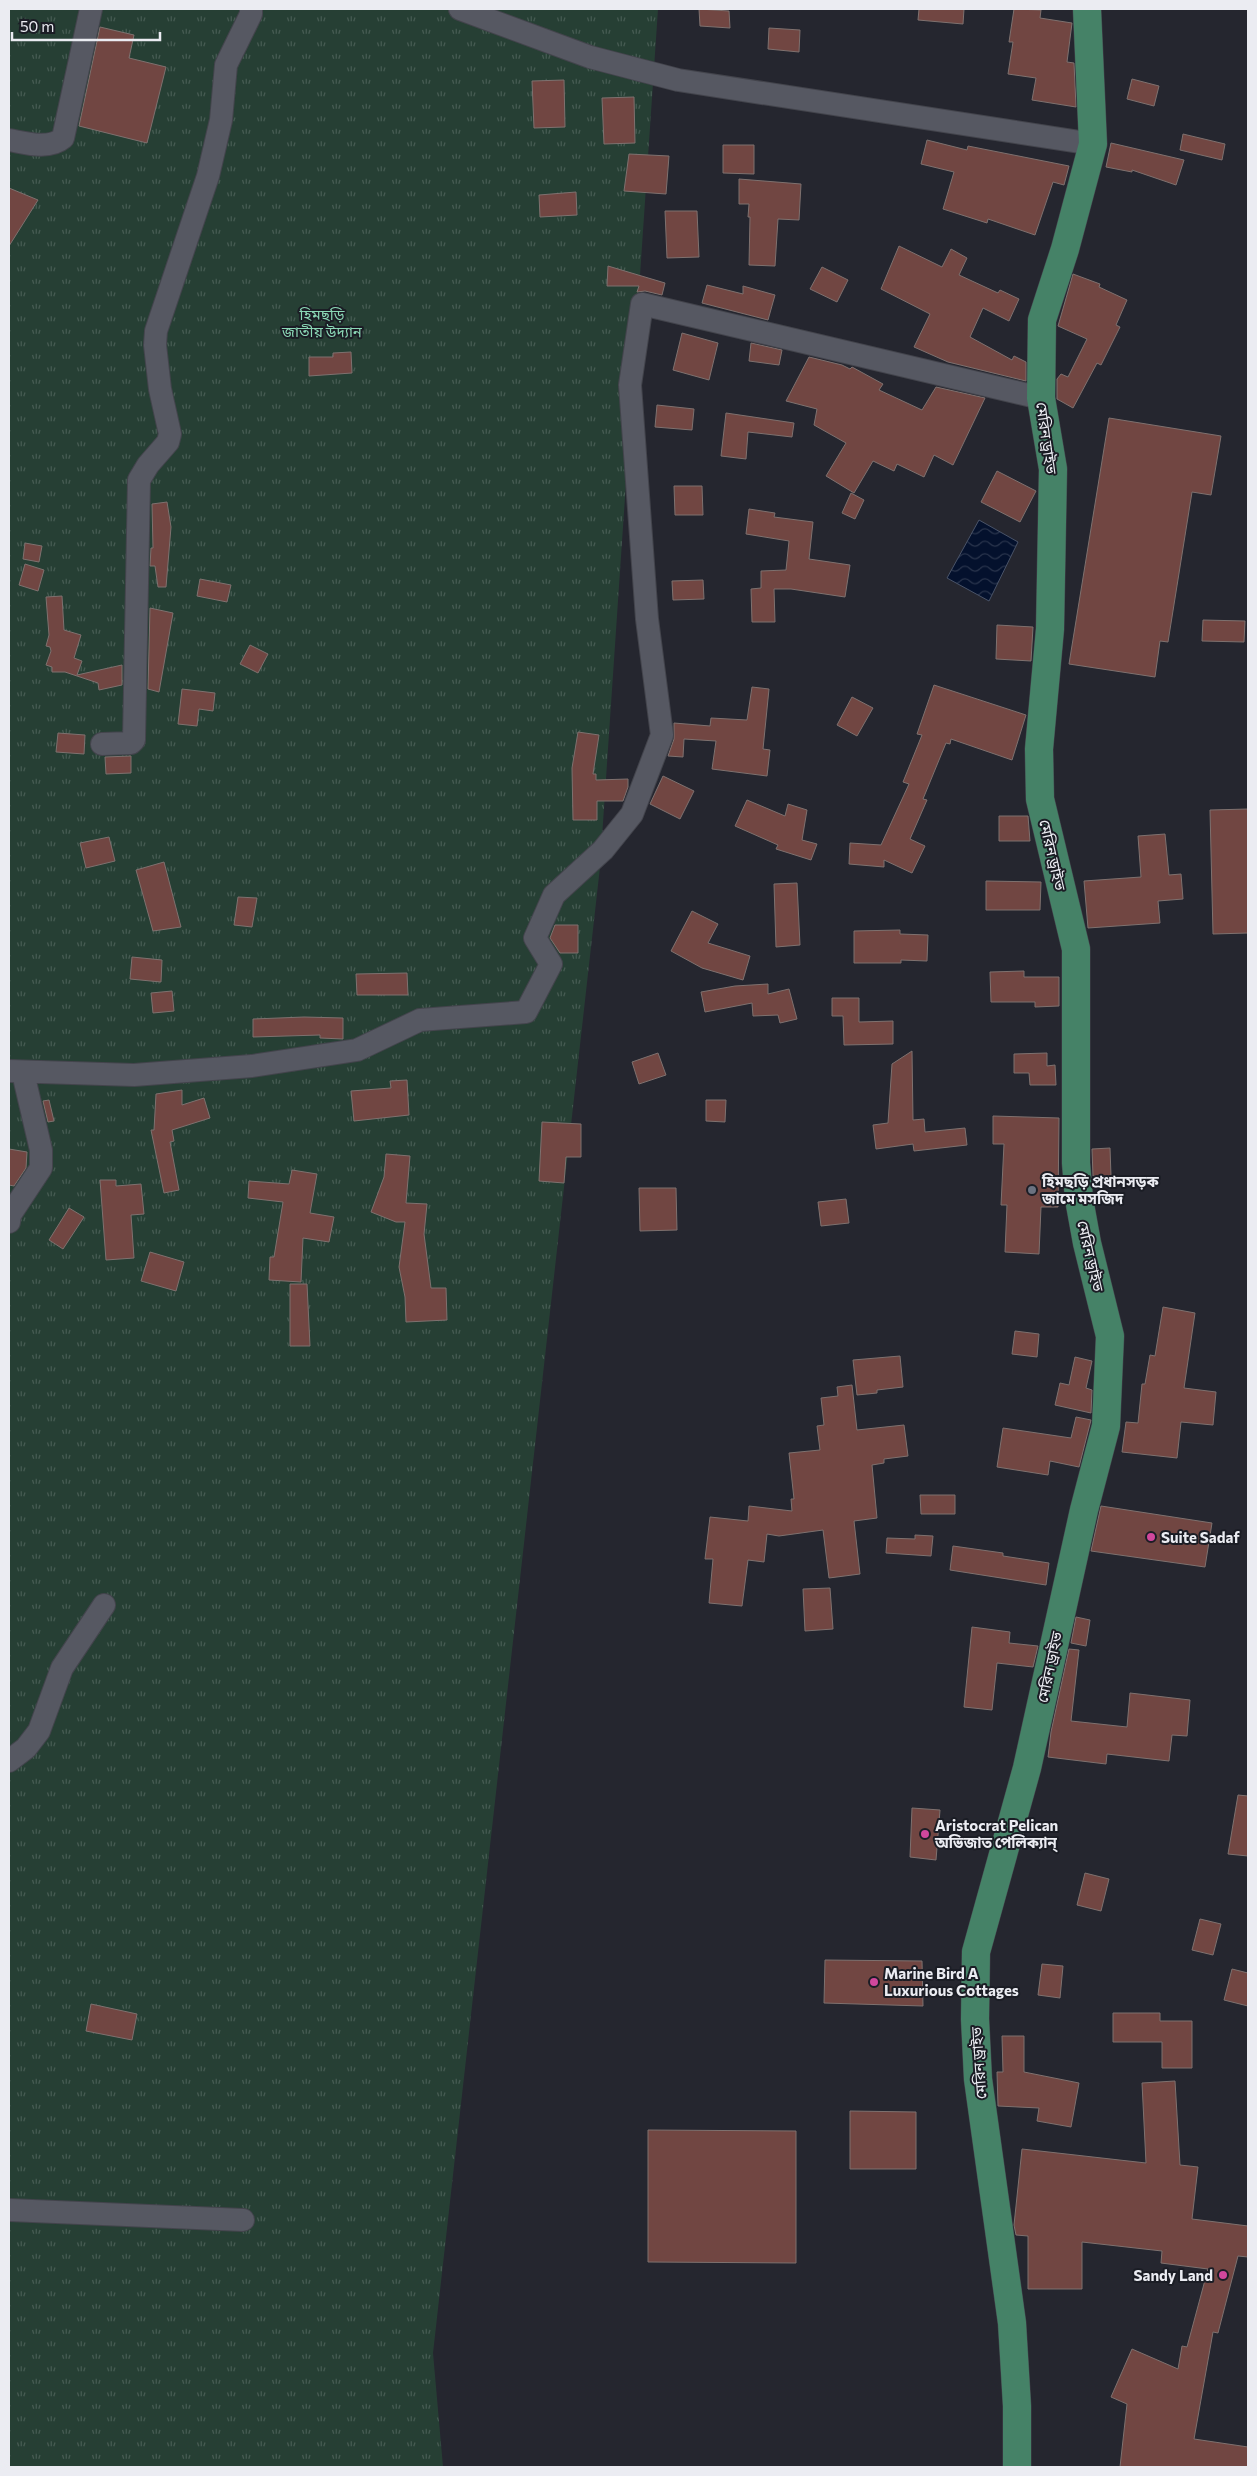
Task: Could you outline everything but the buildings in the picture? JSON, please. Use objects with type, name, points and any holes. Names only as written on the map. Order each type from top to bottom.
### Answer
[{"type":"main road","name":"মেরিন ড্রাইভ","points":[[1017,2467],[1017,2406],[1012,2323],[978,2079],[975,2019],[976,1952],[1027,1768],[1084,1510],[1106,1426],[1110,1336],[1087,1243],[1079,1199],[1076,1163],[1076,949],[1040,798],[1039,749],[1050,629],[1053,469],[1041,398],[1042,320],[1065,248],[1093,144],[1087,9]]},
{"type":"street","points":[[9,140],[42,145],[56,144],[62,138],[91,9]]},
{"type":"street","points":[[102,744],[131,743],[134,740],[139,480],[148,465],[168,442],[170,434],[160,389],[155,337],[208,176],[221,120],[226,65],[251,14],[251,9]]},
{"type":"street","points":[[460,9],[590,57],[678,80],[1093,144]]},
{"type":"street","points":[[9,1222],[10,1216],[41,1168],[40,1150],[16,1072],[134,1076],[252,1066],[357,1050],[420,1020],[526,1012],[551,964],[535,938],[554,895],[603,850],[632,814],[662,735],[647,620],[630,385],[642,304],[1041,398]]},
{"type":"street","points":[[9,1761],[26,1748],[39,1732],[62,1668],[104,1605]]},
{"type":"street","points":[[9,2210],[243,2220]]},
{"type":"green space","name":"হিমছড়ি জাতীয় উদ্যান","points":[[9,9],[658,9],[600,867],[433,2353],[443,2467],[9,2467]]},
{"type":"water","points":[[979,520],[1018,542],[989,601],[947,578]]},
{"type":"place","name":"হিমছড়ি প্রধানসড়ক জামে মসজিদ","points":[[1032,1190]]},
{"type":"place","name":"Suite Sadaf","points":[[1151,1537]]},
{"type":"place","name":"Aristocrat Pelican অভিজাত পেলিক্যান্","points":[[925,1834]]},
{"type":"place","name":"Marine Bird A Luxurious Cottages","points":[[874,1982]]},
{"type":"place","name":"Sandy Land","points":[[1223,2275]]}]
